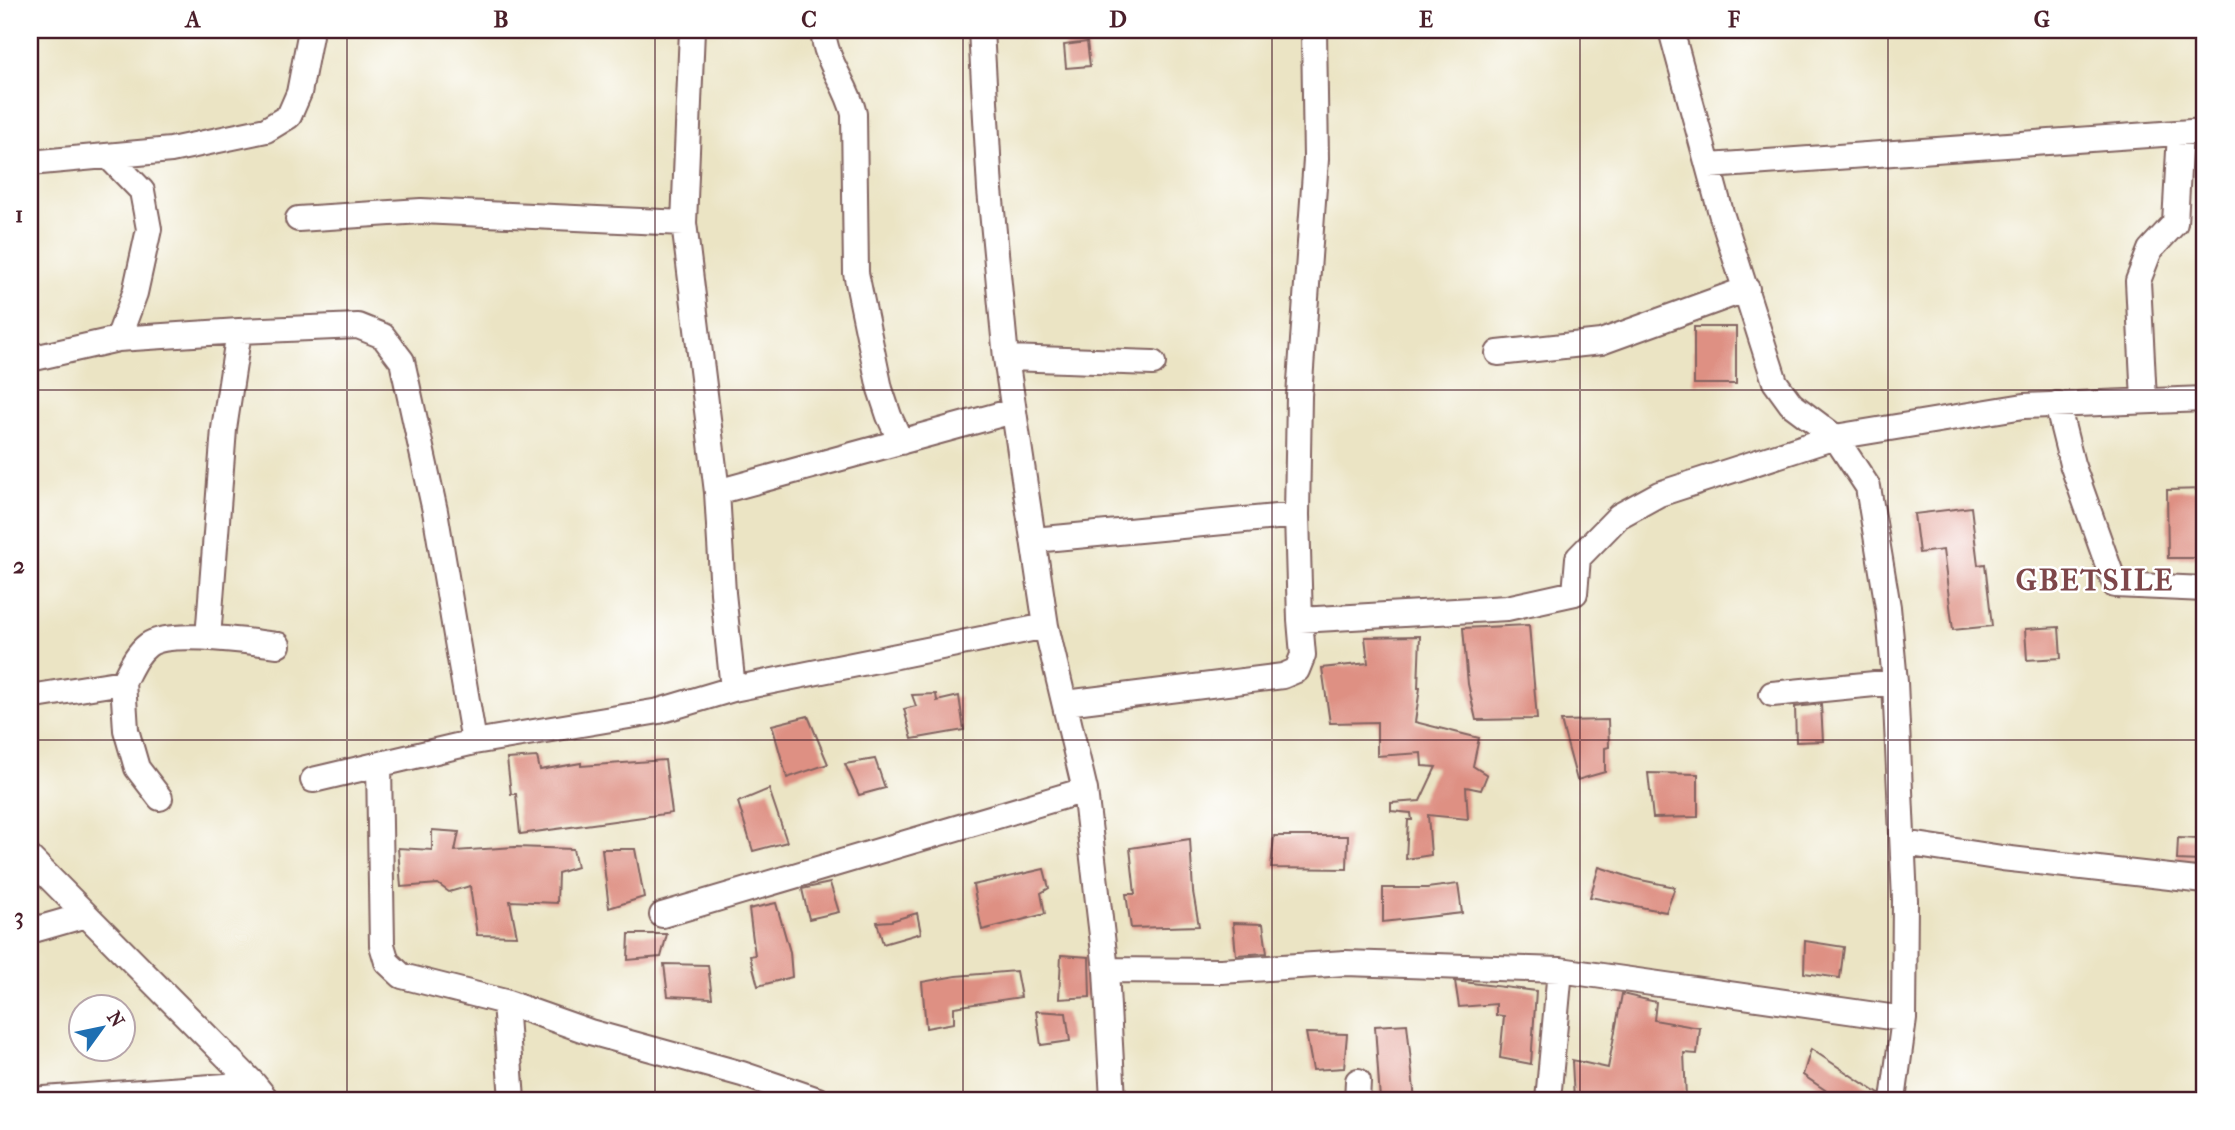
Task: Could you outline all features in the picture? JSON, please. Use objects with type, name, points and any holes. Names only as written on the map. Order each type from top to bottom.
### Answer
[{"type":"street","points":[[30,163],[172,150],[265,130],[289,117],[299,93],[311,30]]},
{"type":"street","points":[[692,30],[684,223],[717,492],[723,593],[733,689]]},
{"type":"street","points":[[822,30],[830,63],[848,94],[853,114],[856,272],[880,389],[901,442]]},
{"type":"street","points":[[981,30],[990,190],[1006,358],[1046,625],[1085,790],[1106,970],[1113,1100]]},
{"type":"street","points":[[1066,703],[1283,676],[1297,670],[1303,655],[1297,514],[1299,396],[1316,159],[1314,30]]},
{"type":"street","points":[[1671,30],[1721,213],[1775,382],[1791,404],[1835,436],[1868,487],[1888,607],[1904,843],[1904,1019],[1893,1100]]},
{"type":"street","points":[[1709,166],[2205,131]]},
{"type":"street","points":[[2144,400],[2138,281],[2150,250],[2175,223],[2180,134]]},
{"type":"street","points":[[108,156],[142,191],[149,229],[135,293],[118,339]]},
{"type":"street","points":[[298,219],[421,211],[684,223]]},
{"type":"street","points":[[1498,353],[1601,342],[1747,289]]},
{"type":"street","points":[[30,359],[118,339],[239,331],[358,326],[383,336],[402,361],[435,511],[474,742]]},
{"type":"street","points":[[208,638],[224,429],[239,331]]},
{"type":"street","points":[[1006,358],[1153,363]]},
{"type":"street","points":[[1300,620],[1507,608],[1575,593],[1578,558],[1619,516],[1659,494],[1835,436],[2024,406],[2205,399]]},
{"type":"street","points":[[2057,404],[2072,464],[2115,585],[2205,589]]},
{"type":"street","points":[[717,492],[1013,411]]},
{"type":"street","points":[[1034,540],[1297,514]]},
{"type":"street","points":[[313,780],[474,742],[659,711],[733,689],[1046,625]]},
{"type":"street","points":[[160,798],[137,768],[126,730],[123,682],[137,657],[149,644],[164,638],[208,638],[278,645]]},
{"type":"street","points":[[30,698],[123,682]]},
{"type":"street","points":[[1772,694],[1895,682]]},
{"type":"street","points":[[379,765],[382,945],[387,962],[402,976],[505,1002],[590,1032],[742,1074],[818,1100]]},
{"type":"street","points":[[662,915],[1085,790]]},
{"type":"street","points":[[1904,843],[2002,859],[2205,881]]},
{"type":"street","points":[[30,858],[260,1092]]},
{"type":"street","points":[[30,931],[86,915]]},
{"type":"street","points":[[1106,970],[1221,971],[1345,962],[1560,970],[1904,1019]]},
{"type":"street","points":[[1548,1100],[1560,970]]},
{"type":"street","points":[[505,1002],[512,1100]]},
{"type":"street","points":[[30,1100],[260,1092]]},
{"type":"building","points":[[1087,42],[1090,66],[1066,68],[1064,45]]},
{"type":"building","points":[[1694,327],[1736,327],[1736,384],[1694,384]]},
{"type":"building","points":[[2205,489],[2205,558],[2168,558],[2167,490]]},
{"type":"building","points":[[1971,507],[1978,565],[1985,564],[1992,626],[1953,630],[1943,550],[1919,553],[1914,514]]},
{"type":"building","points":[[1529,625],[1537,719],[1476,720],[1468,684],[1463,628]]},
{"type":"building","points":[[2059,627],[2061,658],[2027,660],[2025,629]]},
{"type":"building","points":[[1420,636],[1420,688],[1415,722],[1479,738],[1473,766],[1487,775],[1481,790],[1466,787],[1468,819],[1428,815],[1431,855],[1406,859],[1408,820],[1412,820],[1411,813],[1391,811],[1391,803],[1420,801],[1436,767],[1422,766],[1421,753],[1377,756],[1377,722],[1330,723],[1322,668],[1368,663],[1365,637]]},
{"type":"building","points":[[936,694],[937,701],[959,696],[964,730],[912,739],[904,709],[916,706],[912,695]]},
{"type":"building","points":[[1821,704],[1823,741],[1796,742],[1795,707]]},
{"type":"building","points":[[808,716],[828,764],[787,778],[772,725]]},
{"type":"building","points":[[1608,720],[1609,747],[1605,748],[1605,772],[1577,780],[1561,721]]},
{"type":"building","points":[[537,757],[540,770],[581,763],[581,766],[665,760],[672,813],[520,834],[516,794],[511,794],[507,759]]},
{"type":"building","points":[[875,759],[885,788],[859,795],[845,764]]},
{"type":"building","points":[[1648,773],[1698,774],[1698,817],[1653,818]]},
{"type":"building","points":[[769,789],[787,842],[753,851],[738,802]]},
{"type":"building","points":[[432,830],[459,832],[455,851],[515,847],[573,849],[577,867],[558,873],[557,903],[510,901],[517,936],[477,935],[470,886],[449,892],[438,884],[401,887],[398,848],[432,850]]},
{"type":"building","points":[[1274,836],[1348,836],[1347,869],[1271,868]]},
{"type":"building","points":[[2178,838],[2200,839],[2200,861],[2177,860]]},
{"type":"building","points":[[1190,839],[1193,892],[1199,926],[1131,928],[1126,894],[1135,894],[1130,848]]},
{"type":"building","points":[[602,849],[635,849],[644,897],[609,908]]},
{"type":"building","points":[[1599,867],[1636,879],[1675,887],[1666,912],[1590,897]]},
{"type":"building","points":[[1044,869],[1049,888],[1041,893],[1045,914],[982,930],[973,885]]},
{"type":"building","points":[[830,883],[839,912],[809,919],[802,889]]},
{"type":"building","points":[[1458,884],[1462,913],[1383,922],[1383,888],[1427,888]]},
{"type":"building","points":[[776,903],[790,952],[792,977],[758,986],[750,956],[755,955],[749,909]]},
{"type":"building","points":[[917,913],[921,933],[883,944],[877,922]]},
{"type":"building","points":[[1233,923],[1263,924],[1267,953],[1236,955]]},
{"type":"building","points":[[629,934],[667,934],[661,957],[628,960]]},
{"type":"building","points":[[1805,941],[1844,947],[1840,978],[1804,973]]},
{"type":"building","points":[[1061,955],[1089,957],[1090,997],[1059,999]]},
{"type":"building","points":[[664,964],[708,965],[712,998],[668,996]]},
{"type":"building","points":[[1016,971],[1021,997],[954,1007],[954,1023],[926,1028],[922,982]]},
{"type":"building","points":[[1455,981],[1536,991],[1531,1064],[1500,1058],[1504,1016],[1496,1015],[1496,1004],[1459,1007]]},
{"type":"building","points":[[1622,994],[1656,1002],[1654,1020],[1700,1028],[1697,1054],[1684,1053],[1686,1098],[1633,1094],[1633,1100],[1574,1100],[1572,1060],[1608,1068]]},
{"type":"building","points":[[1036,1011],[1066,1013],[1070,1041],[1041,1045]]},
{"type":"building","points":[[1407,1024],[1415,1100],[1380,1100],[1375,1026]]},
{"type":"building","points":[[1306,1033],[1347,1034],[1344,1068],[1313,1070]]},
{"type":"building","points":[[1811,1049],[1879,1094],[1878,1100],[1840,1100],[1803,1075]]},
{"type":"district","name":"GBETSILE","points":[[2095,580]]}]
